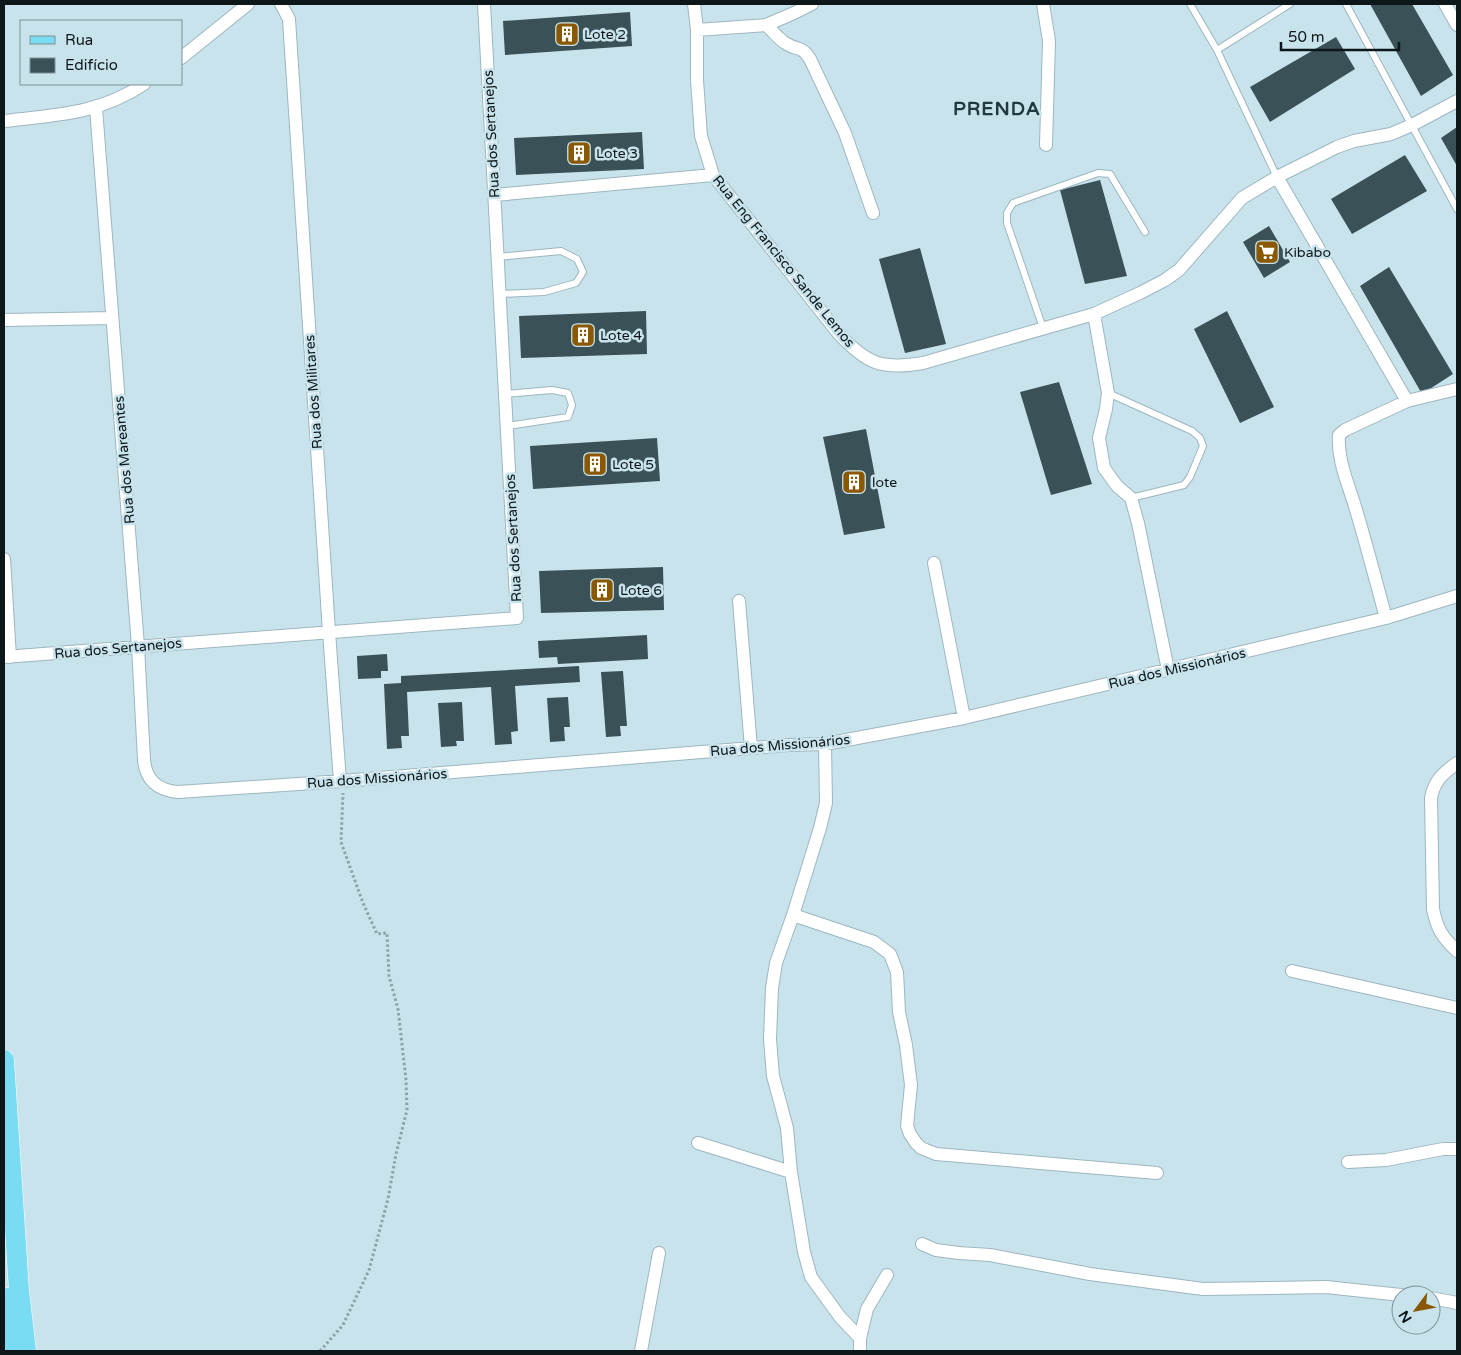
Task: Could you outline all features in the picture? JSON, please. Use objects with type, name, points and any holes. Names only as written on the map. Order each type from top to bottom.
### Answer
[{"type":"main road","points":[[4,1060],[13,1291],[10,1351]]},
{"type":"main road","points":[[4,1257],[26,1351]]},
{"type":"main road","points":[[4,1342],[13,1291]]},
{"type":"main road","points":[[13,1291],[32,1351]]},
{"type":"street","points":[[182,57],[248,4]]},
{"type":"street","name":"Rua dos Militares","points":[[281,4],[288,19],[329,632],[341,781]]},
{"type":"street","name":"Rua dos Sertanejos","points":[[7,657],[517,618],[484,4]]},
{"type":"street","name":"Rua Eng Francisco Sande Lemos","points":[[694,4],[697,30],[700,136],[713,175],[839,334],[853,349],[870,360],[901,367],[923,363],[1094,314],[1140,293],[1166,280],[1179,270],[1242,198],[1276,177],[1337,147],[1354,141],[1391,134],[1457,101]]},
{"type":"street","points":[[697,30],[766,25],[812,4]]},
{"type":"street","points":[[1043,4],[1049,41],[1046,145]]},
{"type":"street","points":[[1451,8],[1457,25]]},
{"type":"street","points":[[766,25],[789,46],[798,47],[806,51],[845,132],[873,213]]},
{"type":"street","points":[[4,120],[96,108],[142,85]]},
{"type":"street","name":"Rua dos Mareantes","points":[[96,108],[138,646],[144,768],[152,782],[158,787],[167,791],[178,792]]},
{"type":"street","points":[[495,195],[713,175]]},
{"type":"street","points":[[1276,177],[1407,401]]},
{"type":"street","points":[[1094,314],[1108,393],[1099,438],[1104,468],[1118,486],[1131,498],[1138,523],[1168,670]]},
{"type":"street","points":[[4,320],[112,318]]},
{"type":"street","points":[[1386,618],[1356,510],[1342,468],[1338,445],[1339,435],[1345,430],[1407,401],[1457,389]]},
{"type":"street","points":[[4,559],[7,657]]},
{"type":"street","points":[[934,563],[964,718]]},
{"type":"street","name":"Rua dos Missionários","points":[[178,792],[341,781],[750,748],[825,744],[964,718],[1386,618],[1457,596]]},
{"type":"street","points":[[739,601],[750,748]]},
{"type":"street","points":[[825,744],[826,803],[793,915],[776,963],[772,988],[770,1039],[773,1076],[787,1128],[791,1172],[804,1252],[811,1277],[860,1345]]},
{"type":"street","points":[[1457,763],[1438,779],[1433,788],[1431,798],[1433,909],[1435,922],[1444,939],[1457,951]]},
{"type":"street","points":[[793,915],[874,942],[890,954],[897,972],[899,1012],[912,1084],[907,1126],[910,1134],[921,1148],[936,1154],[1157,1173]]},
{"type":"street","points":[[1292,971],[1457,1008]]},
{"type":"street","points":[[698,1143],[791,1172]]},
{"type":"street","points":[[1348,1162],[1386,1160],[1443,1149],[1457,1149]]},
{"type":"street","points":[[922,1244],[936,1250],[990,1255],[1090,1274],[1204,1289],[1326,1287],[1391,1294]]},
{"type":"street","points":[[641,1351],[659,1253]]},
{"type":"street","points":[[860,1345],[867,1309],[886,1275]]},
{"type":"street","points":[[1441,1300],[1457,1302]]},
{"type":"lane","points":[[1190,4],[1217,50],[1276,177]]},
{"type":"lane","points":[[1217,50],[1290,4]]},
{"type":"lane","points":[[1346,4],[1457,210]]},
{"type":"lane","points":[[1043,328],[1007,223],[1007,212],[1013,203],[1098,173],[1110,174],[1145,232]]},
{"type":"lane","points":[[498,257],[561,251],[577,259],[583,272],[576,283],[544,292],[500,294]]},
{"type":"lane","points":[[505,394],[552,390],[568,393],[572,405],[568,416],[507,426]]},
{"type":"lane","points":[[1108,393],[1192,431],[1200,438],[1203,446],[1190,478],[1184,485],[1131,498]]},
{"type":"path","points":[[320,1351],[343,1325],[368,1270],[388,1199],[396,1154],[407,1110],[406,1080],[398,1009],[389,976],[387,933],[377,934],[369,919],[341,842],[341,781]]},
{"type":"building","points":[[1370,4],[1412,4],[1453,75],[1421,96]]},
{"type":"building","name":"Lote 2","points":[[630,12],[632,46],[505,55],[503,21]]},
{"type":"building","points":[[1336,37],[1355,69],[1270,122],[1250,87]]},
{"type":"building","points":[[1457,127],[1457,166],[1441,138]]},
{"type":"building","name":"Lote 3","points":[[642,132],[644,169],[516,175],[514,138]]},
{"type":"building","points":[[1405,155],[1427,191],[1352,234],[1331,199]]},
{"type":"building","points":[[1100,180],[1127,276],[1085,284],[1060,190]]},
{"type":"building","name":"Kibabo","points":[[1269,226],[1290,262],[1264,278],[1243,242]]},
{"type":"building","points":[[920,248],[946,344],[905,353],[879,259]]},
{"type":"building","points":[[1389,267],[1453,374],[1422,394],[1360,286]]},
{"type":"building","name":"Lote 4","points":[[646,311],[647,354],[521,358],[519,316]]},
{"type":"building","points":[[1227,311],[1274,407],[1240,423],[1194,329]]},
{"type":"building","points":[[1059,382],[1092,484],[1051,495],[1020,392]]},
{"type":"building","name":"lote","points":[[866,429],[885,528],[844,535],[823,437]]},
{"type":"building","name":"Lote 5","points":[[657,438],[660,481],[533,489],[530,446]]},
{"type":"building","name":"Lote 6","points":[[663,567],[664,610],[541,613],[539,571]]},
{"type":"building","points":[[647,635],[648,659],[558,664],[557,657],[539,658],[538,641]]},
{"type":"building","points":[[387,654],[388,671],[381,671],[381,678],[358,679],[357,656]]},
{"type":"building","points":[[579,666],[580,682],[515,686],[518,731],[511,732],[512,744],[495,745],[491,687],[407,692],[409,736],[401,736],[402,748],[387,749],[384,684],[401,683],[401,676]]},
{"type":"building","points":[[623,671],[627,726],[620,726],[621,736],[606,737],[601,672]]},
{"type":"building","points":[[568,697],[570,727],[564,727],[565,741],[550,742],[547,698]]},
{"type":"building","points":[[462,702],[464,741],[456,741],[457,746],[441,747],[438,703]]},
{"type":"place","name":"Lote 2","points":[[567,34]]},
{"type":"place","name":"Lote 3","points":[[579,153]]},
{"type":"place","name":"Kibabo","points":[[1267,252]]},
{"type":"place","name":"Lote 4","points":[[583,335]]},
{"type":"place","name":"Lote 5","points":[[595,464]]},
{"type":"place","name":"lote","points":[[854,482]]},
{"type":"place","name":"Lote 6","points":[[602,590]]},
{"type":"district","name":"PRENDA","points":[[997,108]]}]
